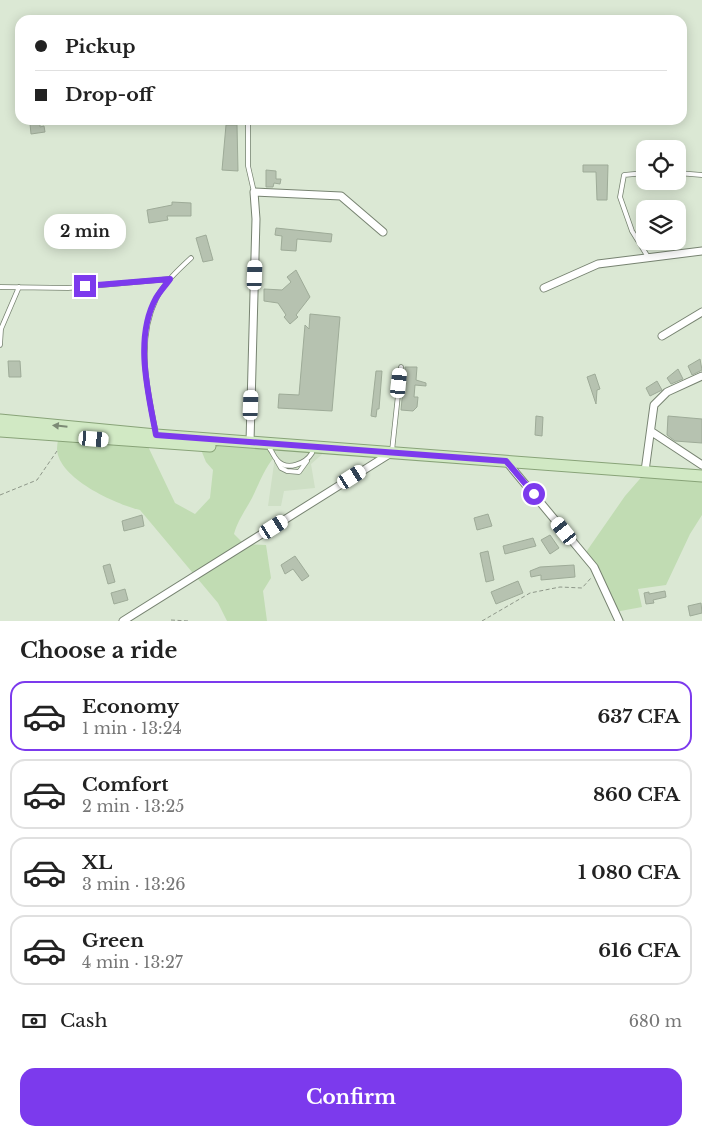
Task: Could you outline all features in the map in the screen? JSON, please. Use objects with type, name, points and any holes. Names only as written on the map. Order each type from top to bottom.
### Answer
[{"type":"main road","points":[[0,420],[508,464],[702,483]]},
{"type":"main road","points":[[0,431],[158,444],[270,449],[310,456],[388,455]]},
{"type":"main road","points":[[508,464],[702,476]]},
{"type":"street","points":[[250,442],[256,219],[254,192],[341,196],[384,232]]},
{"type":"street","points":[[544,288],[598,264],[702,252]]},
{"type":"street","points":[[662,336],[702,312]]},
{"type":"street","points":[[645,471],[652,432],[654,406],[667,392],[702,376]]},
{"type":"street","points":[[652,432],[702,465]]},
{"type":"street","points":[[123,621],[388,455]]},
{"type":"street","points":[[508,464],[594,567],[619,621]]},
{"type":"lane","points":[[248,125],[248,166],[254,192]]},
{"type":"lane","points":[[636,174],[624,175],[620,197],[632,231],[649,257]]},
{"type":"lane","points":[[686,174],[702,175]]},
{"type":"lane","points":[[156,435],[144,357],[146,326],[156,298],[170,279],[191,258]]},
{"type":"lane","points":[[0,287],[68,288],[170,279]]},
{"type":"lane","points":[[0,345],[1,329],[19,287]]},
{"type":"lane","points":[[388,455],[401,366]]},
{"type":"lane","points":[[270,449],[281,468],[288,471],[299,472],[310,456]]},
{"type":"lane","points":[[277,461],[282,464],[298,465],[310,456]]},
{"type":"path","points":[[0,495],[37,480],[57,451]]},
{"type":"path","points":[[482,621],[530,593],[560,587],[582,588],[592,577],[594,567]]},
{"type":"path","points":[[171,620],[189,621]]},
{"type":"shaded area","points":[[60,429],[143,436],[175,503],[195,514],[210,498],[213,470],[206,462],[197,440],[269,446],[275,456],[265,471],[234,534],[244,544],[266,545],[271,578],[263,591],[267,621],[227,621],[218,603],[140,510],[103,496],[67,470],[60,460],[57,449]]},
{"type":"shaded area","points":[[269,446],[327,450],[311,464],[315,488],[284,491],[281,506],[268,506],[275,457]]},
{"type":"shaded area","points":[[645,473],[702,478],[702,515],[690,534],[666,585],[638,589],[642,607],[615,612],[584,555],[625,496]]},
{"type":"building","points":[[30,125],[44,126],[45,132],[31,134]]},
{"type":"building","points":[[226,125],[237,125],[238,171],[222,170]]},
{"type":"building","points":[[583,165],[608,165],[607,200],[597,200],[596,172],[583,172]]},
{"type":"building","points":[[266,170],[276,171],[276,179],[281,179],[280,184],[274,183],[273,187],[266,187]]},
{"type":"building","points":[[172,202],[191,203],[191,216],[167,216],[168,220],[149,223],[147,210],[172,205]]},
{"type":"building","points":[[276,228],[332,234],[331,242],[297,239],[296,251],[281,250],[282,236],[275,235]]},
{"type":"building","points":[[206,235],[213,260],[203,262],[196,238]]},
{"type":"building","points":[[296,270],[310,297],[296,315],[298,317],[290,324],[284,317],[286,315],[278,303],[264,301],[264,289],[282,290],[291,282],[287,277]]},
{"type":"building","points":[[310,314],[340,317],[332,411],[278,408],[279,394],[299,395],[305,325],[309,329]]},
{"type":"building","points":[[700,359],[702,370],[692,375],[688,366]]},
{"type":"building","points":[[8,361],[20,361],[21,377],[9,377]]},
{"type":"building","points":[[405,367],[417,367],[416,380],[426,383],[426,386],[415,385],[414,397],[418,397],[417,407],[413,411],[401,410],[403,389],[406,384]]},
{"type":"building","points":[[678,369],[683,379],[671,384],[667,378]]},
{"type":"building","points":[[376,371],[382,371],[379,409],[377,409],[376,417],[371,416]]},
{"type":"building","points":[[595,374],[600,389],[597,390],[596,404],[587,377]]},
{"type":"building","points":[[657,381],[662,390],[650,396],[646,388]]},
{"type":"building","points":[[536,416],[543,417],[542,436],[535,435]]},
{"type":"building","points":[[668,416],[702,419],[702,443],[675,441],[667,435]]},
{"type":"building","points":[[488,514],[492,526],[477,530],[474,518]]},
{"type":"building","points":[[142,515],[144,526],[124,531],[122,521]]},
{"type":"building","points":[[550,535],[559,548],[550,554],[541,540]]},
{"type":"building","points":[[533,538],[536,546],[505,554],[503,546]]},
{"type":"building","points":[[488,551],[494,580],[486,582],[480,553]]},
{"type":"building","points":[[295,556],[309,576],[302,581],[293,569],[285,574],[281,565]]},
{"type":"building","points":[[110,564],[115,582],[108,584],[103,566]]},
{"type":"building","points":[[574,565],[575,577],[541,580],[541,575],[531,577],[530,571],[540,567]]},
{"type":"building","points":[[518,581],[523,593],[496,604],[491,592]]},
{"type":"building","points":[[125,589],[128,600],[114,604],[111,593]]},
{"type":"building","points":[[665,591],[666,597],[653,600],[654,603],[646,604],[644,593]]},
{"type":"building","points":[[701,603],[702,613],[690,616],[688,606]]},
{"type":"route","points":[[85,286],[170,279],[156,298],[146,326],[144,357],[156,435],[506,461],[534,494]]}]
